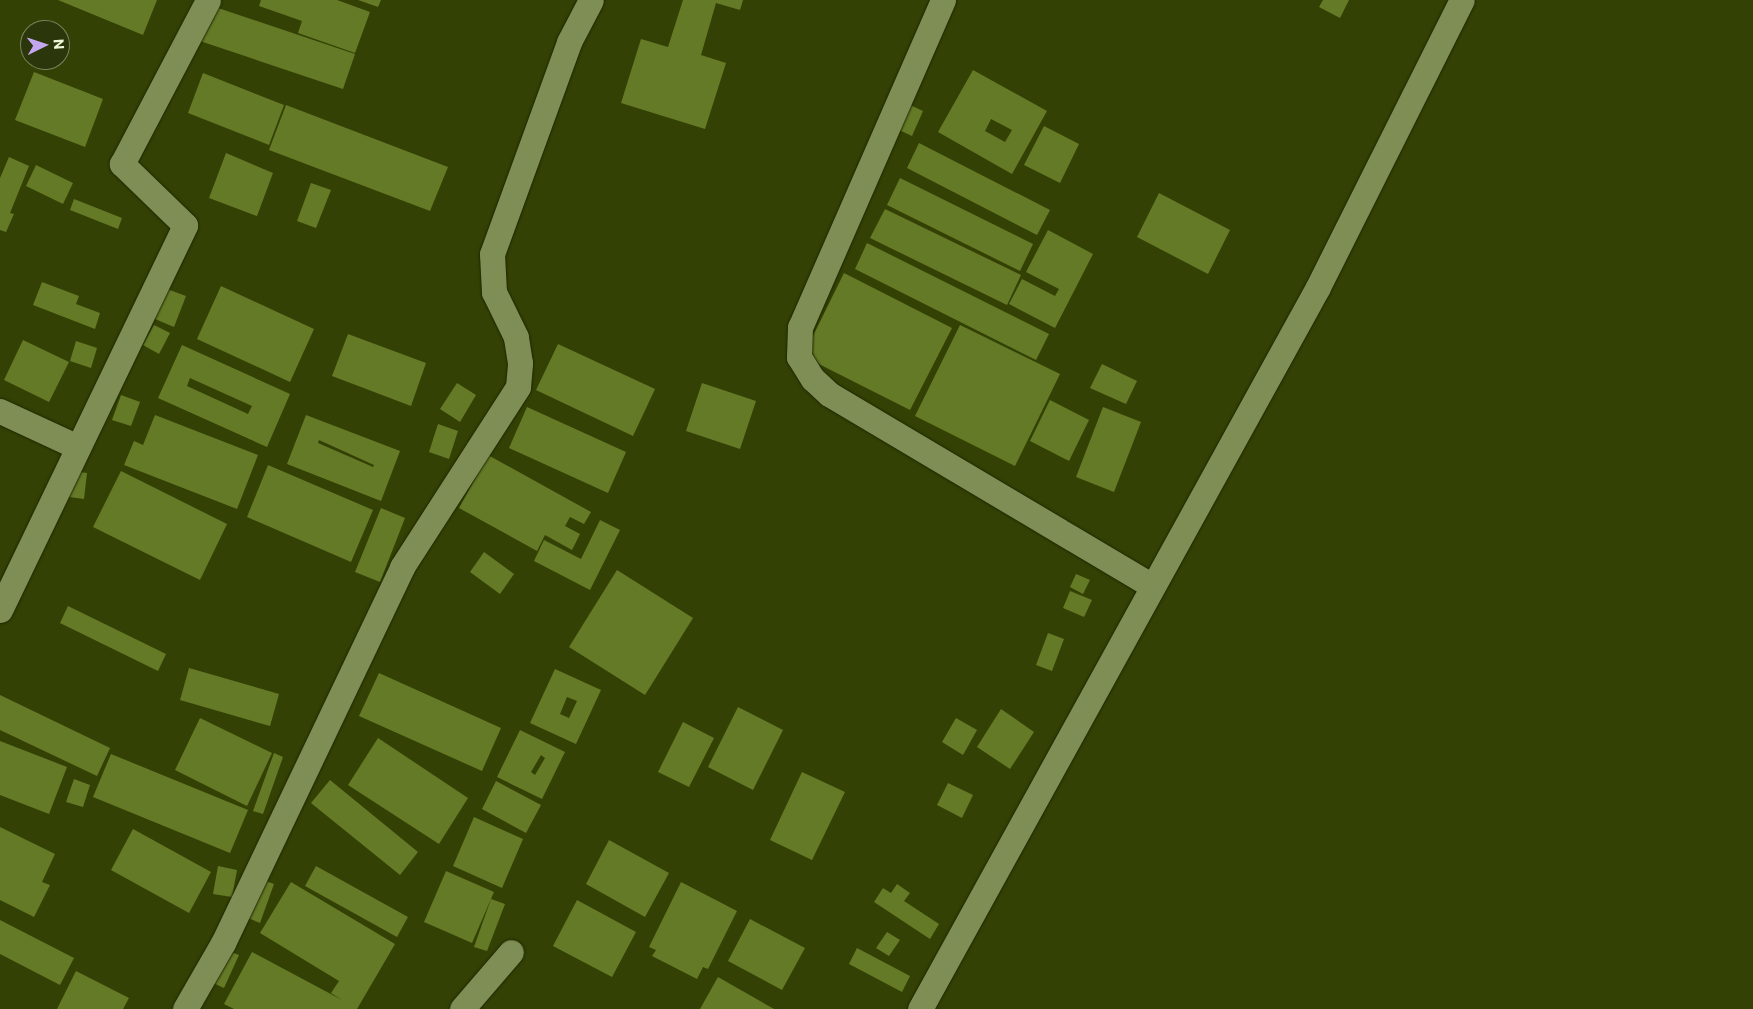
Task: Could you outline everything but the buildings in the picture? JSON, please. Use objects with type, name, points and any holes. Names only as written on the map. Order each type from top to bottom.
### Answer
[{"type":"street","points":[[0,610],[185,225],[122,164],[208,0]]},
{"type":"street","points":[[185,1009],[223,943],[402,567],[518,387],[520,363],[516,337],[494,292],[492,254],[569,42],[591,0]]},
{"type":"street","points":[[943,0],[800,327],[800,357],[813,379],[829,394],[1152,586]]},
{"type":"street","points":[[920,1009],[1318,287],[1462,0]]},
{"type":"street","points":[[0,410],[78,447]]},
{"type":"street","points":[[462,1009],[511,952]]}]
